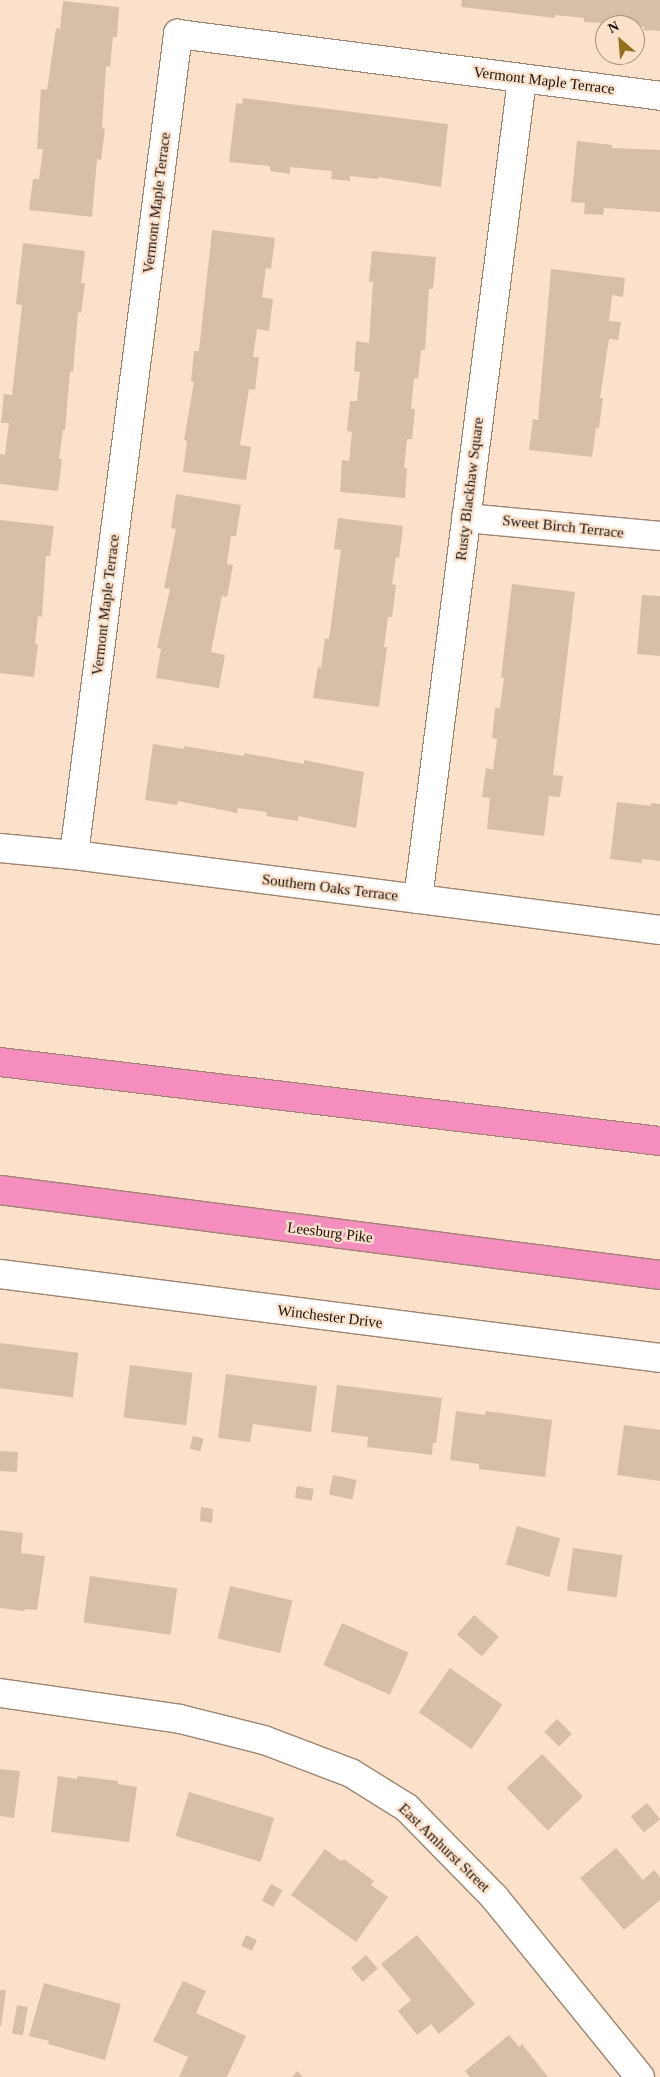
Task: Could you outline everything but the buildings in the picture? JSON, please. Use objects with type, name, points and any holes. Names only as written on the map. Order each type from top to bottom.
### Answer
[{"type":"highway","points":[[0,1062],[660,1141]]},
{"type":"highway","name":"Leesburg Pike","points":[[0,1190],[660,1275]]},
{"type":"street","name":"Vermont Maple Terrace","points":[[74,855],[178,34],[660,96]]},
{"type":"street","name":"Rusty Blackhaw Square","points":[[418,899],[522,78]]},
{"type":"street","name":"Sweet Birch Terrace","points":[[466,518],[660,536]]},
{"type":"street","name":"Southern Oaks Terrace","points":[[0,848],[74,855],[660,930]]},
{"type":"street","name":"Winchester Drive","points":[[0,1274],[660,1358]]},
{"type":"street","name":"East Amhurst Street","points":[[0,1693],[180,1719],[264,1740],[351,1773],[408,1808],[495,1898],[640,2077]]}]
